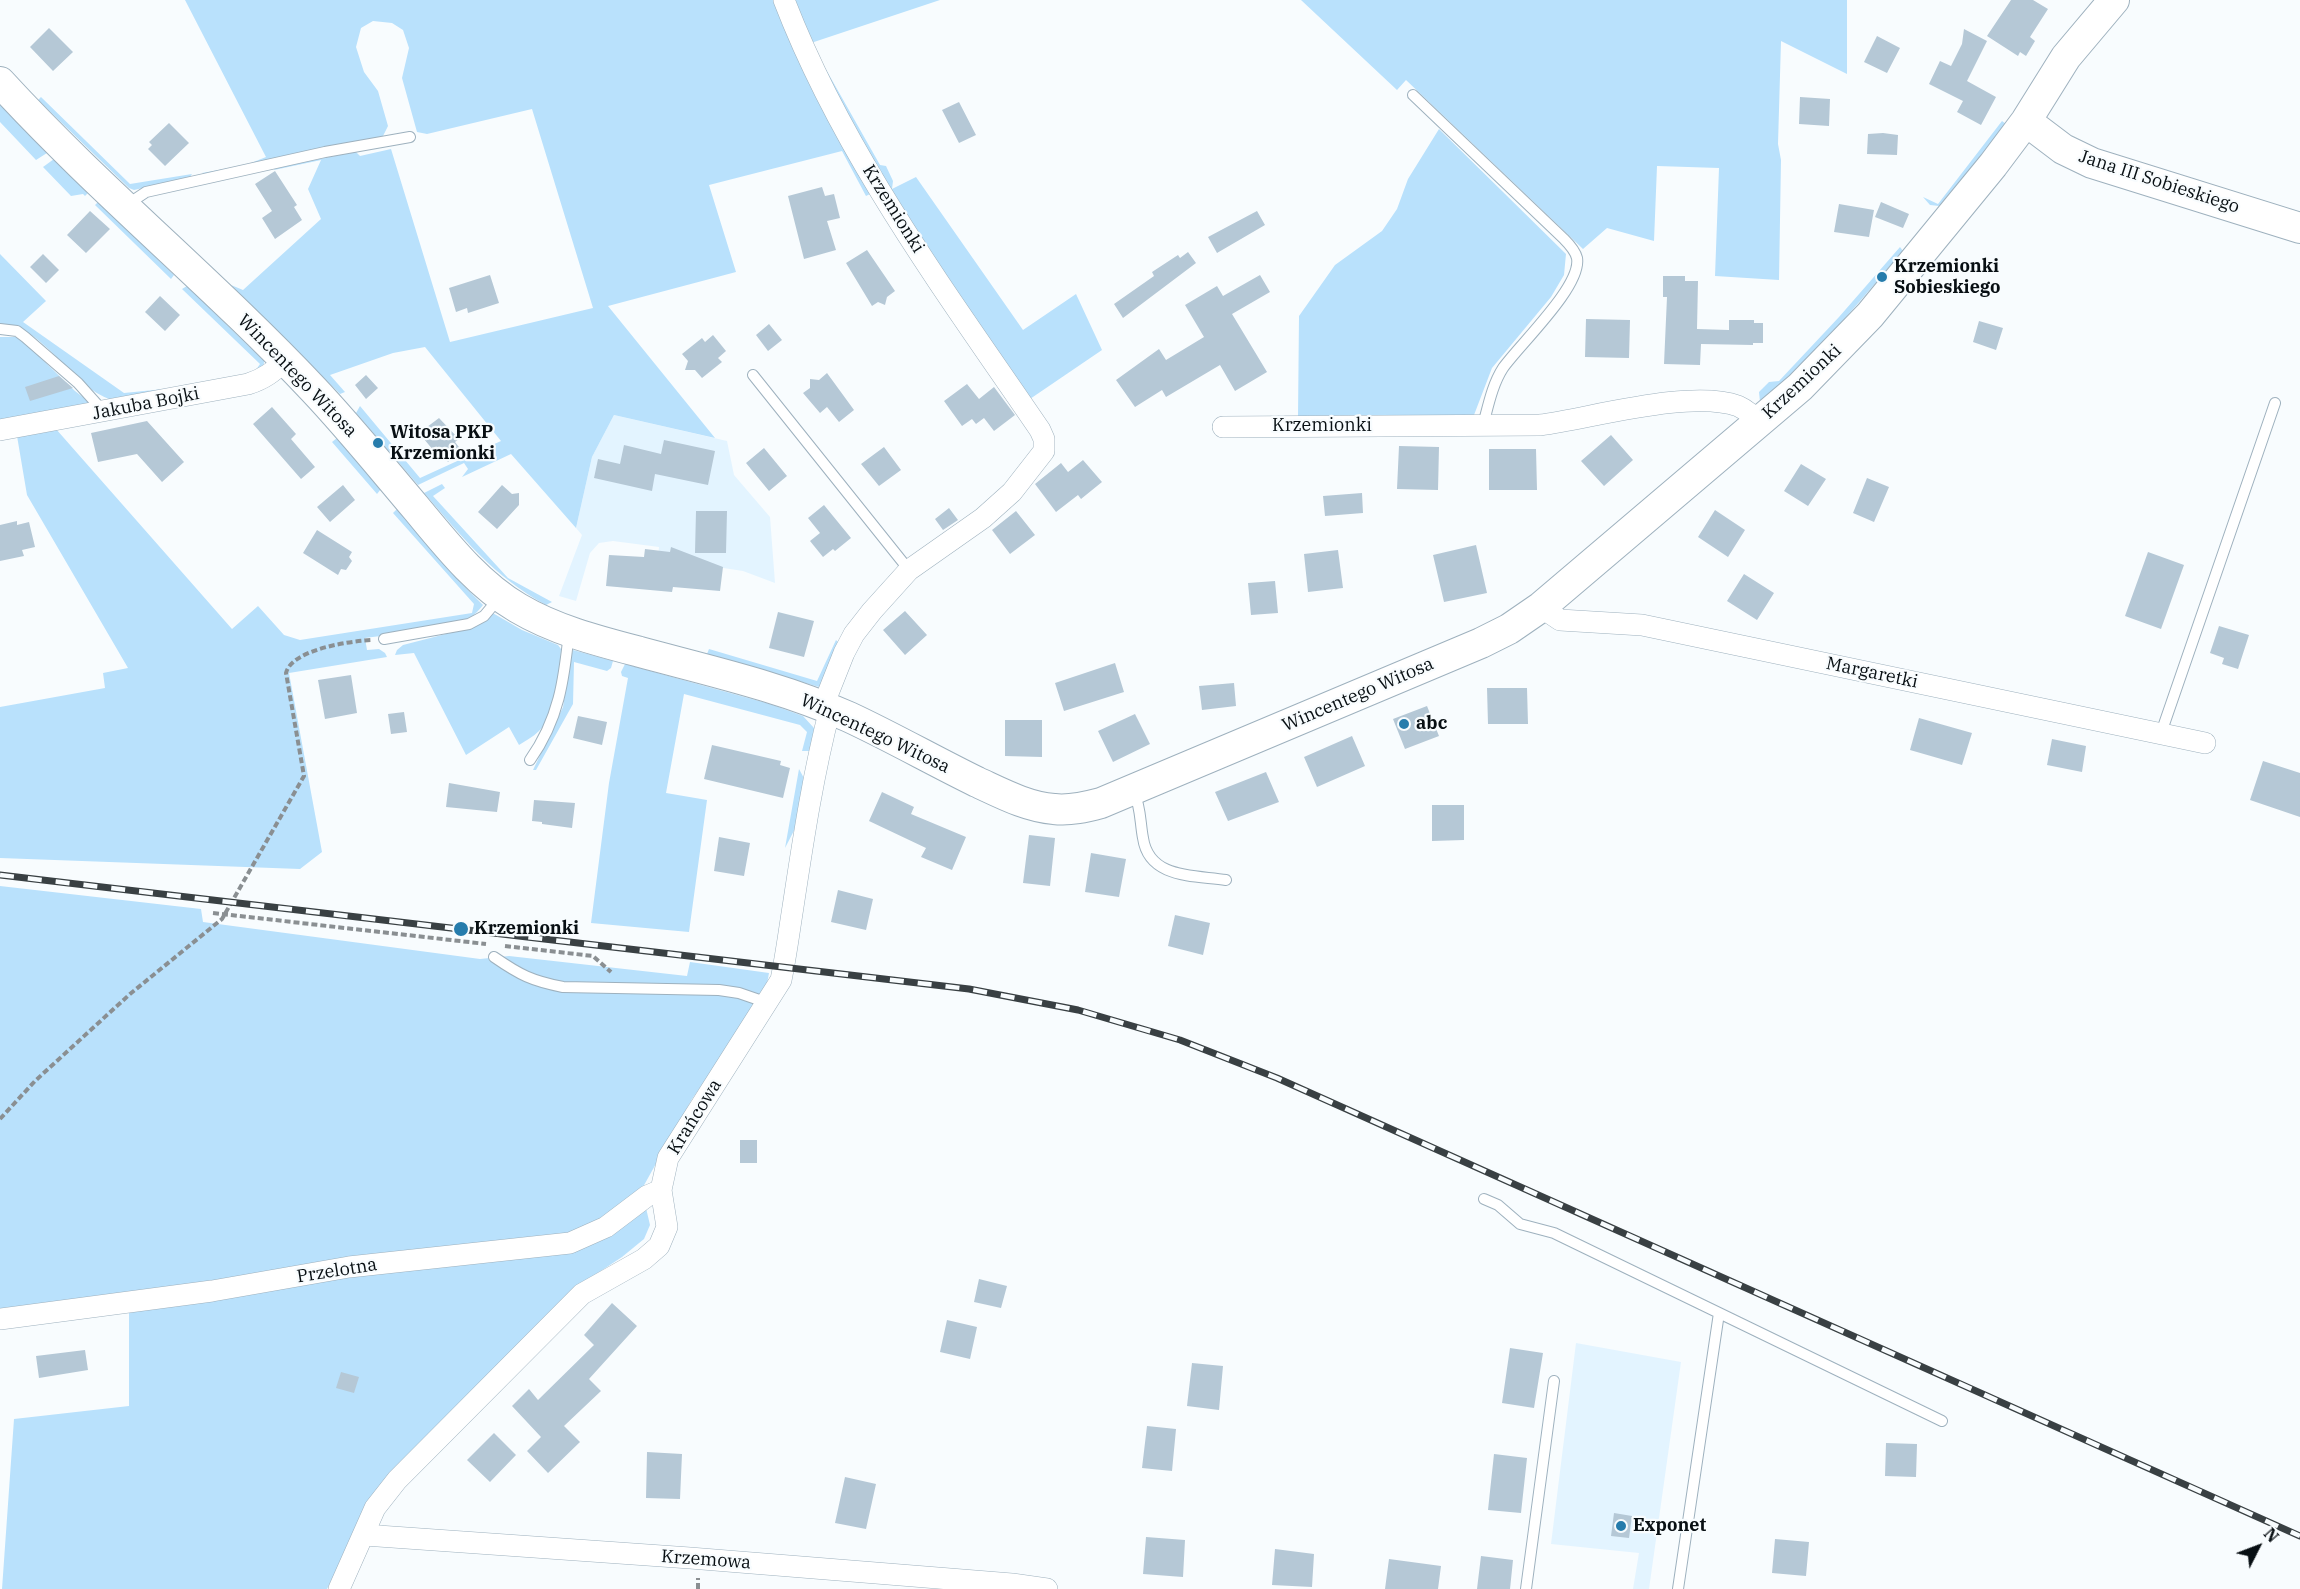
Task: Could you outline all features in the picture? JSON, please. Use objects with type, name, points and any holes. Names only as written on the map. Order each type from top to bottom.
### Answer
[{"type":"street","name":"Krzemionki","points":[[784,0],[802,47],[867,170],[906,233],[1044,439],[1044,451],[1028,475],[1006,498],[983,518],[909,570],[854,634],[844,653],[827,708]]},
{"type":"street","name":"Krzemionki","points":[[1223,426],[1540,425],[1625,409],[1702,400],[1737,406],[1747,410],[1760,423],[1800,387],[1870,315],[1999,157],[2026,121],[2066,57],[2114,0]]},
{"type":"street","name":"Wincentego Witosa","points":[[0,82],[285,360],[350,429],[445,542],[475,574],[500,596],[529,614],[569,632],[619,648],[770,687],[827,708],[934,762],[1030,805],[1054,809],[1076,809],[1101,803],[1509,629],[1541,608],[1668,498],[1760,423]]},
{"type":"street","name":"Jana III Sobieskiego","points":[[2026,121],[2063,149],[2092,163],[2300,228]]},
{"type":"street","name":"Jakuba Bojki","points":[[0,430],[104,412],[261,380],[285,360]]},
{"type":"street","name":"Margaretki","points":[[1541,608],[1560,620],[1642,625],[2205,743]]},
{"type":"street","name":"Krańcowa","points":[[339,1589],[375,1508],[397,1480],[582,1294],[644,1259],[659,1246],[667,1227],[661,1190],[668,1158],[781,980],[788,951],[798,874],[827,708]]},
{"type":"street","name":"Przelotna","points":[[0,1319],[212,1292],[349,1268],[570,1243],[606,1227],[647,1196],[661,1190]]},
{"type":"street","name":"Krzemowa","points":[[364,1535],[690,1558],[1012,1584],[1047,1589]]},
{"type":"lane","points":[[1413,95],[1564,239],[1574,250],[1577,259],[1575,275],[1566,291],[1501,371],[1483,425]]},
{"type":"lane","points":[[125,206],[146,192],[326,152],[410,137]]},
{"type":"lane","points":[[0,329],[17,331],[25,337],[95,399],[104,412]]},
{"type":"lane","points":[[753,375],[909,570]]},
{"type":"lane","points":[[2161,734],[2275,403]]},
{"type":"lane","points":[[384,639],[469,624],[484,615],[500,596]]},
{"type":"lane","points":[[530,760],[543,742],[556,713],[569,632]]},
{"type":"lane","points":[[1132,790],[1138,801],[1147,853],[1157,865],[1172,873],[1226,880]]},
{"type":"lane","points":[[494,957],[520,975],[539,983],[563,987],[719,990],[739,993],[768,1003]]},
{"type":"lane","points":[[1484,1198],[1498,1205],[1520,1224],[1554,1233],[1942,1421]]},
{"type":"lane","points":[[1678,1589],[1719,1313]]},
{"type":"lane","points":[[1526,1589],[1554,1382]]},
{"type":"path","points":[[0,1119],[35,1081],[130,994],[222,919],[304,776],[287,683],[287,668],[314,651],[334,644],[384,639]]},
{"type":"shaded area","points":[[185,0],[777,0],[870,194],[866,196],[842,151],[709,185],[736,272],[608,306],[715,438],[614,415],[592,457],[576,528],[511,454],[462,477],[468,469],[464,463],[418,485],[356,413],[360,406],[420,478],[501,441],[425,347],[393,353],[330,375],[345,392],[340,394],[231,285],[243,290],[321,219],[308,189],[321,160],[274,170],[276,167],[356,152],[360,156],[391,149],[450,342],[593,308],[532,109],[427,134],[417,132],[402,78],[409,48],[403,30],[392,23],[373,21],[361,28],[356,47],[364,72],[378,91],[388,126],[383,136],[205,175],[202,173],[246,165],[266,157]]},
{"type":"shaded area","points":[[789,0],[940,0],[811,43],[880,165],[886,166],[893,181],[892,189],[916,177],[1023,330],[1076,294],[1102,350],[1027,401],[904,217],[843,113]]},
{"type":"shaded area","points":[[1301,0],[1847,0],[1847,74],[1781,41],[1778,144],[1781,160],[1779,280],[1715,276],[1719,168],[1657,166],[1654,241],[1607,228],[1583,249],[1406,80],[1397,90]]},
{"type":"shaded area","points":[[41,97],[130,184],[192,174],[190,177],[134,190],[129,188],[38,100]]},
{"type":"shaded area","points":[[0,105],[47,153],[36,160],[0,122]]},
{"type":"shaded area","points":[[2002,121],[2006,124],[1999,134],[1939,206],[1930,205],[1923,197],[1938,204]]},
{"type":"shaded area","points":[[1439,129],[1566,254],[1564,275],[1551,297],[1492,368],[1474,415],[1298,416],[1299,316],[1335,265],[1382,231],[1397,209],[1408,179]]},
{"type":"shaded area","points":[[54,159],[89,192],[85,196],[83,194],[71,196],[43,167]]},
{"type":"shaded area","points":[[98,202],[174,275],[171,279],[95,205]]},
{"type":"shaded area","points":[[1900,247],[1903,251],[1835,330],[1760,402],[1759,392],[1769,382],[1779,381]]},
{"type":"shaded area","points":[[0,254],[46,301],[23,322],[124,393],[184,387],[253,374],[260,364],[182,289],[187,286],[264,361],[263,366],[256,373],[245,377],[126,401],[116,401],[100,395],[31,335],[16,327],[0,324]]},
{"type":"shaded area","points":[[0,337],[19,337],[75,391],[92,404],[0,425]]},
{"type":"shaded area","points":[[614,415],[727,441],[734,475],[770,517],[775,583],[743,571],[658,558],[659,547],[613,541],[599,543],[590,553],[576,601],[559,596],[582,535],[576,528],[592,457]]},
{"type":"shaded area","points":[[56,429],[232,629],[258,606],[284,635],[300,640],[472,613],[474,604],[393,513],[397,509],[483,605],[471,617],[446,626],[365,638],[367,650],[379,649],[387,657],[289,673],[322,852],[300,869],[0,858],[0,707],[105,688],[103,673],[128,668],[27,495],[17,436]]},
{"type":"shaded area","points":[[337,438],[381,489],[377,494],[332,442]]},
{"type":"shaded area","points":[[442,484],[445,488],[433,496],[508,578],[552,602],[546,605],[510,582],[466,541],[424,493]]},
{"type":"shaded area","points":[[491,612],[522,630],[558,645],[561,649],[559,682],[551,714],[546,723],[532,737],[519,745],[509,727],[466,755],[414,653],[395,655],[403,645],[473,627]]},
{"type":"shaded area","points":[[836,640],[840,644],[823,684],[819,687],[707,654],[709,649],[817,681]]},
{"type":"shaded area","points":[[573,650],[613,661],[611,668],[607,671],[574,662],[573,704],[536,770],[533,770],[563,707]]},
{"type":"shaded area","points":[[625,664],[770,704],[803,716],[814,728],[812,751],[802,751],[807,732],[800,725],[684,694],[666,793],[707,800],[689,932],[591,923],[609,783],[628,678],[622,676],[621,672]]},
{"type":"shaded area","points":[[799,769],[806,782],[799,821],[785,848]]},
{"type":"shaded area","points":[[0,886],[201,909],[203,922],[480,959],[509,956],[687,976],[690,962],[769,973],[767,984],[741,1029],[692,1099],[643,1187],[625,1204],[568,1240],[0,1312]]},
{"type":"shaded area","points":[[646,1208],[650,1225],[644,1239],[622,1257],[575,1288],[360,1525],[327,1589],[2,1589],[14,1419],[129,1406],[129,1311],[350,1274],[563,1251]]},
{"type":"shaded area","name":"Exponet","points":[[1576,1343],[1681,1362],[1649,1589],[1633,1589],[1639,1553],[1551,1544]]},
{"type":"building","points":[[2011,0],[2033,0],[2048,9],[2030,37],[2035,41],[2026,56],[2020,52],[2018,56],[1987,36]]},
{"type":"building","points":[[49,28],[73,52],[53,71],[30,47]]},
{"type":"building","points":[[1964,29],[1987,41],[1967,81],[1996,97],[1981,125],[1957,112],[1963,101],[1929,84],[1940,61],[1951,66],[1962,44]]},
{"type":"building","points":[[1877,36],[1900,48],[1887,73],[1864,62]]},
{"type":"building","points":[[1800,97],[1830,99],[1829,126],[1799,124]]},
{"type":"building","points":[[959,102],[976,135],[959,143],[942,110]]},
{"type":"building","points":[[169,123],[189,143],[165,166],[148,149],[152,145],[149,142]]},
{"type":"building","points":[[1868,134],[1898,135],[1897,155],[1867,154]]},
{"type":"building","points":[[275,171],[297,205],[294,207],[302,220],[275,239],[262,218],[272,211],[255,184]]},
{"type":"building","points":[[822,187],[825,196],[834,194],[840,218],[827,221],[836,250],[804,259],[788,196]]},
{"type":"building","points":[[1881,202],[1909,214],[1903,228],[1875,217]]},
{"type":"building","points":[[1839,204],[1874,210],[1869,237],[1834,232]]},
{"type":"building","points":[[90,211],[110,229],[86,253],[67,235]]},
{"type":"building","points":[[1257,211],[1265,225],[1217,253],[1208,237]]},
{"type":"building","points":[[867,250],[895,291],[887,297],[885,305],[878,302],[872,306],[846,263]]},
{"type":"building","points":[[1188,252],[1196,263],[1123,318],[1114,304],[1154,276],[1152,272],[1178,255],[1180,258]]},
{"type":"building","points":[[43,254],[59,270],[46,283],[30,267]]},
{"type":"building","points":[[490,275],[499,303],[468,313],[467,308],[456,312],[449,288]]},
{"type":"building","points":[[1260,275],[1270,292],[1232,314],[1267,372],[1235,391],[1220,365],[1166,397],[1162,390],[1135,407],[1116,380],[1159,349],[1166,360],[1204,337],[1185,305],[1217,286],[1223,296]]},
{"type":"building","points":[[1663,276],[1685,276],[1685,281],[1698,281],[1697,329],[1729,330],[1729,320],[1754,320],[1754,323],[1763,323],[1763,343],[1753,343],[1753,345],[1701,344],[1700,365],[1664,364],[1667,297],[1663,297]]},
{"type":"building","points":[[160,296],[180,315],[165,331],[145,312]]},
{"type":"building","points":[[1586,319],[1630,320],[1629,358],[1585,357]]},
{"type":"building","points":[[1979,321],[2003,328],[1996,350],[1973,342]]},
{"type":"building","points":[[769,324],[782,340],[768,351],[756,335]]},
{"type":"building","points":[[713,335],[726,351],[718,358],[722,362],[702,378],[695,370],[685,370],[688,361],[682,354],[702,338],[705,342]]},
{"type":"building","points":[[827,373],[854,410],[839,422],[827,407],[820,413],[803,393],[810,388],[810,379],[819,380]]},
{"type":"building","points":[[366,375],[378,388],[366,399],[355,385]]},
{"type":"building","points":[[59,376],[73,388],[30,401],[25,387]]},
{"type":"building","points":[[967,384],[979,399],[994,387],[1015,415],[994,431],[984,418],[976,424],[972,419],[962,426],[944,401]]},
{"type":"building","points":[[272,407],[296,434],[291,439],[315,467],[301,479],[253,424]]},
{"type":"building","points":[[439,418],[459,439],[455,442],[462,451],[448,462],[441,454],[438,456],[419,433]]},
{"type":"building","points":[[147,421],[184,462],[162,482],[137,454],[98,462],[91,433]]},
{"type":"building","points":[[1611,435],[1633,460],[1604,486],[1581,461]]},
{"type":"building","points":[[664,440],[715,451],[708,485],[655,474],[652,491],[594,478],[598,459],[620,464],[624,445],[661,454]]},
{"type":"building","points":[[1399,446],[1439,447],[1438,490],[1397,489]]},
{"type":"building","points":[[884,447],[901,470],[879,486],[861,464]]},
{"type":"building","points":[[764,448],[787,476],[769,491],[746,463]]},
{"type":"building","points":[[1489,449],[1536,449],[1537,490],[1489,490]]},
{"type":"building","points":[[1083,460],[1102,482],[1081,499],[1078,495],[1056,512],[1035,484],[1061,463],[1068,472]]},
{"type":"building","points":[[1801,464],[1826,479],[1808,506],[1784,491]]},
{"type":"building","points":[[1867,478],[1889,487],[1874,522],[1853,513]]},
{"type":"building","points":[[343,485],[355,500],[330,522],[317,507]]},
{"type":"building","points":[[502,485],[512,494],[519,493],[519,505],[497,529],[478,512]]},
{"type":"building","points":[[1362,493],[1363,513],[1325,516],[1323,496]]},
{"type":"building","points":[[824,505],[851,538],[823,557],[810,541],[820,533],[808,518]]},
{"type":"building","points":[[949,508],[958,520],[943,530],[935,519]]},
{"type":"building","points":[[1715,510],[1745,530],[1728,557],[1698,537]]},
{"type":"building","points":[[696,511],[727,511],[726,553],[695,553]]},
{"type":"building","points":[[1016,511],[1035,535],[1010,554],[992,530]]},
{"type":"building","points":[[17,521],[17,525],[29,522],[35,547],[22,550],[24,556],[0,561],[0,525]]},
{"type":"building","points":[[317,530],[352,552],[349,557],[352,561],[346,570],[341,569],[338,575],[303,553]]},
{"type":"building","points":[[1476,545],[1487,593],[1444,602],[1433,555]]},
{"type":"building","points":[[671,547],[723,567],[720,591],[673,587],[672,592],[606,586],[609,555],[644,557],[645,549],[670,552]]},
{"type":"building","points":[[1338,550],[1343,588],[1308,592],[1304,554]]},
{"type":"building","points":[[2148,552],[2184,565],[2161,629],[2125,616]]},
{"type":"building","points":[[1744,574],[1774,593],[1757,620],[1727,601]]},
{"type":"building","points":[[1275,581],[1278,613],[1251,615],[1248,583]]},
{"type":"building","points":[[905,611],[927,635],[905,655],[883,630]]},
{"type":"building","points":[[778,612],[814,621],[804,657],[769,648]]},
{"type":"building","points":[[2219,626],[2249,635],[2238,669],[2222,664],[2224,658],[2210,653]]},
{"type":"building","points":[[1115,663],[1124,692],[1064,711],[1055,683]]},
{"type":"building","points":[[351,675],[357,713],[325,719],[318,680]]},
{"type":"building","points":[[1234,683],[1236,706],[1202,710],[1199,686]]},
{"type":"building","points":[[1487,688],[1527,688],[1528,724],[1488,724]]},
{"type":"building","points":[[1427,706],[1439,736],[1405,749],[1393,719]]},
{"type":"building","points":[[404,712],[407,732],[391,734],[388,714]]},
{"type":"building","points":[[1135,714],[1150,744],[1113,762],[1098,731]]},
{"type":"building","points":[[578,716],[607,722],[602,745],[573,738]]},
{"type":"building","points":[[1919,718],[1972,733],[1962,765],[1910,750]]},
{"type":"building","points":[[1005,720],[1042,720],[1042,757],[1005,756]]},
{"type":"building","points":[[1352,736],[1365,766],[1317,787],[1304,757]]},
{"type":"building","points":[[2052,739],[2086,746],[2082,772],[2047,765]]},
{"type":"building","points":[[712,745],[781,761],[780,765],[790,768],[783,798],[704,779]]},
{"type":"building","points":[[2263,761],[2300,773],[2300,817],[2250,800]]},
{"type":"building","points":[[1266,772],[1279,802],[1228,821],[1215,792]]},
{"type":"building","points":[[449,783],[500,792],[497,812],[446,807]]},
{"type":"building","points":[[882,792],[914,807],[911,814],[966,837],[952,870],[921,857],[926,848],[869,821]]},
{"type":"building","points":[[534,800],[575,803],[572,828],[532,821]]},
{"type":"building","points":[[1432,805],[1464,805],[1464,840],[1432,841]]},
{"type":"building","points":[[1029,835],[1055,838],[1050,886],[1023,883]]},
{"type":"building","points":[[719,837],[750,843],[744,876],[714,871]]},
{"type":"building","points":[[1091,853],[1126,859],[1119,897],[1085,892]]},
{"type":"building","points":[[838,890],[873,899],[866,930],[831,922]]},
{"type":"building","points":[[1175,915],[1210,923],[1203,955],[1168,946]]},
{"type":"building","points":[[740,1140],[757,1140],[757,1163],[740,1163]]},
{"type":"building","points":[[979,1279],[1007,1286],[1001,1308],[974,1302]]},
{"type":"building","points":[[612,1303],[637,1326],[589,1379],[601,1391],[564,1426],[580,1442],[548,1473],[527,1451],[541,1437],[512,1406],[529,1389],[538,1400],[594,1345],[584,1335]]},
{"type":"building","points":[[947,1320],[977,1327],[970,1359],[940,1352]]},
{"type":"building","points":[[1510,1348],[1543,1353],[1534,1408],[1502,1403]]},
{"type":"building","points":[[85,1350],[88,1370],[39,1378],[36,1356]]},
{"type":"building","points":[[1192,1363],[1223,1366],[1219,1410],[1187,1406]]},
{"type":"building","points":[[341,1372],[359,1377],[354,1393],[336,1388]]},
{"type":"building","points":[[1147,1426],[1176,1429],[1172,1471],[1142,1468]]},
{"type":"building","points":[[494,1433],[516,1455],[490,1482],[467,1460]]},
{"type":"building","points":[[1886,1443],[1917,1444],[1916,1477],[1885,1476]]},
{"type":"building","points":[[647,1452],[682,1454],[680,1499],[646,1498]]},
{"type":"building","points":[[1494,1454],[1527,1458],[1521,1513],[1488,1510]]},
{"type":"building","points":[[845,1477],[876,1484],[866,1529],[835,1523]]},
{"type":"building","name":"Exponet","points":[[1614,1513],[1632,1516],[1629,1538],[1611,1536]]},
{"type":"building","points":[[1146,1537],[1185,1540],[1183,1577],[1143,1574]]},
{"type":"building","points":[[1775,1539],[1809,1542],[1806,1576],[1772,1573]]},
{"type":"building","points":[[1275,1549],[1314,1554],[1312,1587],[1272,1585]]},
{"type":"building","points":[[1481,1556],[1513,1560],[1510,1589],[1477,1589]]},
{"type":"building","points":[[1389,1559],[1441,1566],[1438,1589],[1385,1589]]},
{"type":"railway","points":[[0,875],[969,989],[1078,1010],[1180,1040],[1277,1078],[2300,1536]]},
{"type":"place","name":"Krzemionki Sobieskiego","points":[[1882,277]]},
{"type":"place","name":"Witosa PKP Krzemionki","points":[[378,443]]},
{"type":"place","name":"abc","points":[[1404,724]]},
{"type":"place","name":"Krzemionki","points":[[461,929]]},
{"type":"place","name":"Exponet","points":[[1621,1526]]}]
